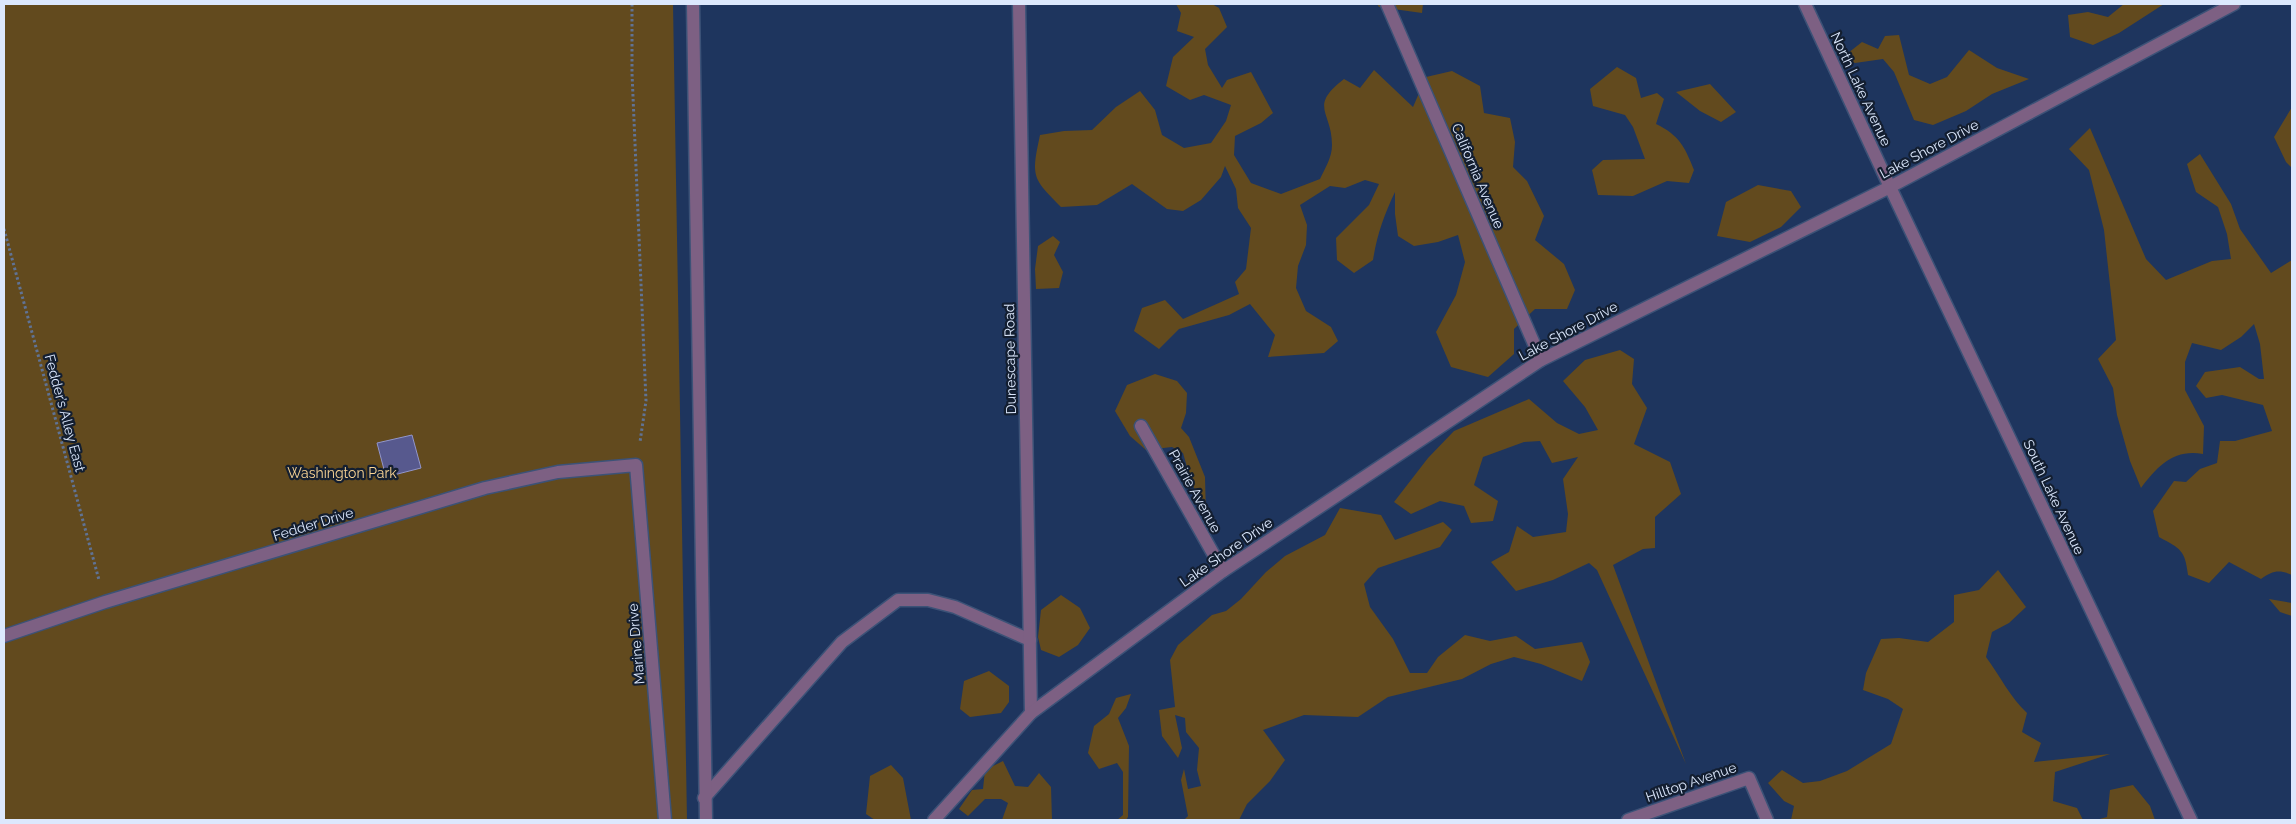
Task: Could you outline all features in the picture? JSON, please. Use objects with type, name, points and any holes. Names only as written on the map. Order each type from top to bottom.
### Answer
[{"type":"street","points":[[693,4],[704,798],[706,820]]},
{"type":"street","name":"Dunescape Road","points":[[1019,4],[1031,713]]},
{"type":"street","name":"California Avenue","points":[[1388,4],[1541,360]]},
{"type":"street","name":"North Lake Avenue","points":[[1805,4],[1890,187]]},
{"type":"street","name":"Lake Shore Drive","points":[[934,820],[1031,713],[1223,570],[1541,360],[1890,187],[2234,4]]},
{"type":"street","name":"South Lake Avenue","points":[[1890,187],[2191,820]]},
{"type":"street","name":"Prairie Avenue","points":[[1141,426],[1223,570]]},
{"type":"street","name":"Fedder Drive","points":[[4,636],[105,602],[485,488],[558,472],[636,465]]},
{"type":"street","name":"Marine Drive","points":[[636,465],[665,820]]},
{"type":"street","points":[[704,798],[842,642],[898,600],[928,600],[955,607],[1030,640]]},
{"type":"street","name":"Hilltop Avenue","points":[[1628,820],[1748,778],[1767,820]]},
{"type":"path","points":[[632,4],[632,73],[646,400],[636,465]]},
{"type":"path","name":"Fedder’s Alley East","points":[[4,230],[105,602]]},
{"type":"green space","name":"Washington Park","points":[[4,4],[673,4],[687,820],[4,820]]},
{"type":"green space","points":[[1176,4],[1212,4],[1219,8],[1227,27],[1205,49],[1208,65],[1222,88],[1227,80],[1251,72],[1273,113],[1261,123],[1235,136],[1234,155],[1251,183],[1281,194],[1320,179],[1330,159],[1332,150],[1331,134],[1324,103],[1333,88],[1344,79],[1360,88],[1374,70],[1413,107],[1426,77],[1452,71],[1480,86],[1484,113],[1510,118],[1515,142],[1513,167],[1527,181],[1544,216],[1535,240],[1564,264],[1575,290],[1567,309],[1535,309],[1514,329],[1514,354],[1488,377],[1451,367],[1436,332],[1456,295],[1465,262],[1458,235],[1438,242],[1414,246],[1398,236],[1395,192],[1381,225],[1373,260],[1354,273],[1337,260],[1336,238],[1369,205],[1379,184],[1365,180],[1345,188],[1330,186],[1300,205],[1307,225],[1306,245],[1298,266],[1296,288],[1306,311],[1331,327],[1338,341],[1324,353],[1268,357],[1275,335],[1250,304],[1229,315],[1179,329],[1159,349],[1134,331],[1142,308],[1165,300],[1183,319],[1239,294],[1235,282],[1246,269],[1251,228],[1238,208],[1236,189],[1225,166],[1221,177],[1201,200],[1183,211],[1167,209],[1132,184],[1097,205],[1061,207],[1039,183],[1036,176],[1035,160],[1040,135],[1064,131],[1092,130],[1116,107],[1140,91],[1155,110],[1162,135],[1184,148],[1211,143],[1226,121],[1231,105],[1204,95],[1190,100],[1166,86],[1173,57],[1194,37],[1177,31],[1181,13]]},
{"type":"green space","points":[[1377,4],[1423,4],[1422,13],[1379,7]]},
{"type":"green space","points":[[2124,4],[2164,4],[2119,33],[2093,45],[2070,37],[2068,15],[2088,12],[2108,17]]},
{"type":"green space","points":[[1899,35],[1909,75],[1930,84],[1947,77],[1969,50],[1997,68],[2029,79],[1992,94],[1966,111],[1933,125],[1914,120],[1894,72],[1883,59],[1855,63],[1843,57],[1862,42],[1878,49],[1885,36]]},
{"type":"green space","points":[[1617,67],[1636,78],[1641,98],[1657,93],[1664,99],[1656,124],[1676,137],[1688,155],[1694,170],[1689,183],[1667,181],[1633,196],[1598,195],[1592,170],[1603,160],[1645,159],[1633,127],[1625,115],[1593,106],[1590,89]]},
{"type":"green space","points":[[1710,84],[1736,112],[1721,122],[1700,111],[1676,92]]},
{"type":"green space","points":[[2292,107],[2292,168],[2286,162],[2274,137]]},
{"type":"green space","points":[[2090,128],[2146,259],[2166,280],[2212,261],[2231,259],[2227,234],[2218,207],[2196,192],[2187,164],[2200,154],[2231,204],[2240,229],[2271,273],[2292,260],[2292,575],[2276,572],[2261,579],[2229,562],[2209,583],[2188,575],[2181,551],[2159,537],[2153,511],[2174,481],[2186,482],[2200,469],[2217,463],[2220,441],[2235,441],[2272,431],[2263,405],[2222,395],[2206,398],[2196,386],[2205,372],[2240,367],[2259,379],[2264,379],[2260,344],[2254,324],[2241,337],[2221,350],[2192,343],[2185,362],[2185,390],[2204,426],[2203,454],[2183,454],[2167,461],[2160,466],[2141,488],[2130,461],[2117,415],[2113,388],[2098,359],[2116,340],[2104,230],[2089,170],[2069,149]]},
{"type":"green space","points":[[1758,185],[1791,191],[1801,207],[1781,227],[1750,242],[1717,236],[1726,202]]},
{"type":"green space","points":[[1053,236],[1060,242],[1054,255],[1063,272],[1059,288],[1036,289],[1035,269],[1038,246]]},
{"type":"green space","points":[[1620,350],[1634,359],[1632,384],[1647,408],[1634,444],[1670,462],[1681,494],[1655,517],[1655,548],[1643,549],[1613,565],[1686,764],[1597,570],[1589,563],[1553,580],[1516,591],[1491,562],[1509,552],[1517,526],[1533,537],[1566,532],[1568,514],[1563,479],[1578,457],[1552,463],[1540,441],[1524,442],[1483,457],[1474,485],[1498,501],[1493,521],[1471,523],[1464,506],[1440,501],[1411,514],[1394,502],[1428,458],[1454,431],[1529,399],[1557,423],[1579,434],[1598,430],[1585,407],[1563,381],[1585,360]]},
{"type":"green space","points":[[1155,374],[1177,381],[1187,393],[1186,413],[1181,428],[1189,437],[1205,477],[1206,516],[1191,481],[1183,453],[1172,447],[1146,450],[1130,436],[1115,411],[1127,385]]},
{"type":"green space","points":[[1340,508],[1381,515],[1395,540],[1443,522],[1452,530],[1440,547],[1378,568],[1364,584],[1370,607],[1393,639],[1410,673],[1427,673],[1438,657],[1465,635],[1490,641],[1516,636],[1535,649],[1582,642],[1590,662],[1582,681],[1541,664],[1514,657],[1491,664],[1462,679],[1388,697],[1358,717],[1304,715],[1263,730],[1285,760],[1270,781],[1247,804],[1239,820],[1184,820],[1188,816],[1181,780],[1184,769],[1188,789],[1201,786],[1197,770],[1199,748],[1186,732],[1185,718],[1175,715],[1182,748],[1178,758],[1162,736],[1159,710],[1175,707],[1170,660],[1178,645],[1212,615],[1226,611],[1241,599],[1266,572],[1285,556],[1325,535]]},
{"type":"green space","points":[[1998,570],[2026,607],[2009,623],[1992,632],[1986,657],[2010,693],[2027,713],[2022,732],[2041,743],[2034,762],[2110,754],[2055,772],[2053,801],[2077,808],[2083,820],[1791,820],[1794,806],[1784,801],[1768,783],[1782,770],[1803,783],[1820,781],[1847,771],[1891,744],[1903,709],[1888,699],[1863,690],[1866,673],[1881,639],[1899,638],[1928,642],[1954,622],[1954,595],[1979,590]]},
{"type":"green space","points":[[1061,595],[1080,608],[1090,628],[1078,645],[1059,657],[1041,650],[1038,637],[1041,610]]},
{"type":"green space","points":[[2269,599],[2292,603],[2292,616],[2280,612]]},
{"type":"green space","points":[[989,671],[1009,686],[1009,702],[1001,713],[970,717],[960,709],[964,681]]},
{"type":"green space","points":[[1131,694],[1126,708],[1118,718],[1129,746],[1128,817],[1126,820],[1117,820],[1123,815],[1123,772],[1117,763],[1099,769],[1088,753],[1094,726],[1109,714],[1116,698]]},
{"type":"green space","points":[[1003,761],[1015,786],[1028,787],[1039,773],[1051,787],[1052,820],[1002,820],[1008,803],[1001,799],[985,799],[968,816],[959,809],[972,790],[983,789],[985,770]]},
{"type":"green space","points":[[891,765],[903,778],[911,820],[875,820],[866,814],[870,776]]},
{"type":"green space","points":[[2133,785],[2150,806],[2155,820],[2096,820],[2107,817],[2110,790]]},
{"type":"building","points":[[412,435],[421,468],[386,477],[377,443]]}]
